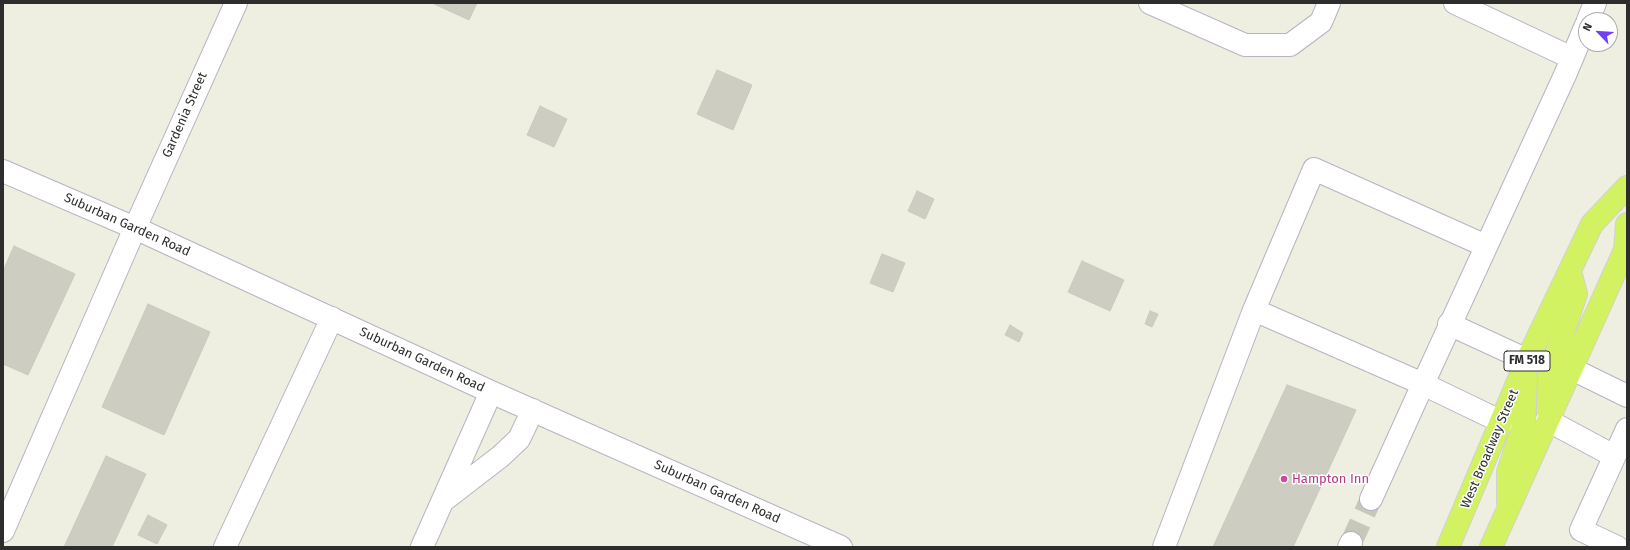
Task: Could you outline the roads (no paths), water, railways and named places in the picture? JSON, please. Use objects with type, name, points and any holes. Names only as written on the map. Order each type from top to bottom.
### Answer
[{"type":"main road","name":"West Broadway Street","points":[[1448,547],[1527,360],[1592,224],[1627,187]]},
{"type":"main road","name":"FM 518","points":[[1491,547],[1625,250],[1627,224]]},
{"type":"main road","points":[[1547,420],[1549,375],[1576,294],[1570,271]]},
{"type":"main road","points":[[1508,509],[1508,472],[1524,423],[1527,360]]},
{"type":"street","name":"Gardenia Street","points":[[3,531],[135,228],[236,3]]},
{"type":"street","points":[[1150,3],[1245,44],[1290,45],[1321,22],[1329,3]]},
{"type":"street","points":[[1454,3],[1572,58]]},
{"type":"street","points":[[1372,499],[1449,324],[1578,44]]},
{"type":"street","points":[[1164,547],[1254,310],[1314,169],[1486,246]]},
{"type":"street","name":"Suburban Garden Road","points":[[3,171],[135,228],[491,392],[841,547]]},
{"type":"street","points":[[1254,310],[1423,384],[1502,422]]},
{"type":"street","points":[[225,547],[332,318]]},
{"type":"street","points":[[1449,324],[1527,360]]},
{"type":"street","points":[[1572,370],[1627,396]]},
{"type":"street","points":[[422,547],[491,392]]},
{"type":"street","points":[[442,502],[501,456],[519,439],[533,410]]},
{"type":"street","points":[[1547,420],[1614,456]]},
{"type":"street","points":[[1617,547],[1581,530],[1627,429]]},
{"type":"tunnel","points":[[1351,543],[1371,499]]},
{"type":"place","name":"Hampton Inn","points":[[1284,479]]}]
